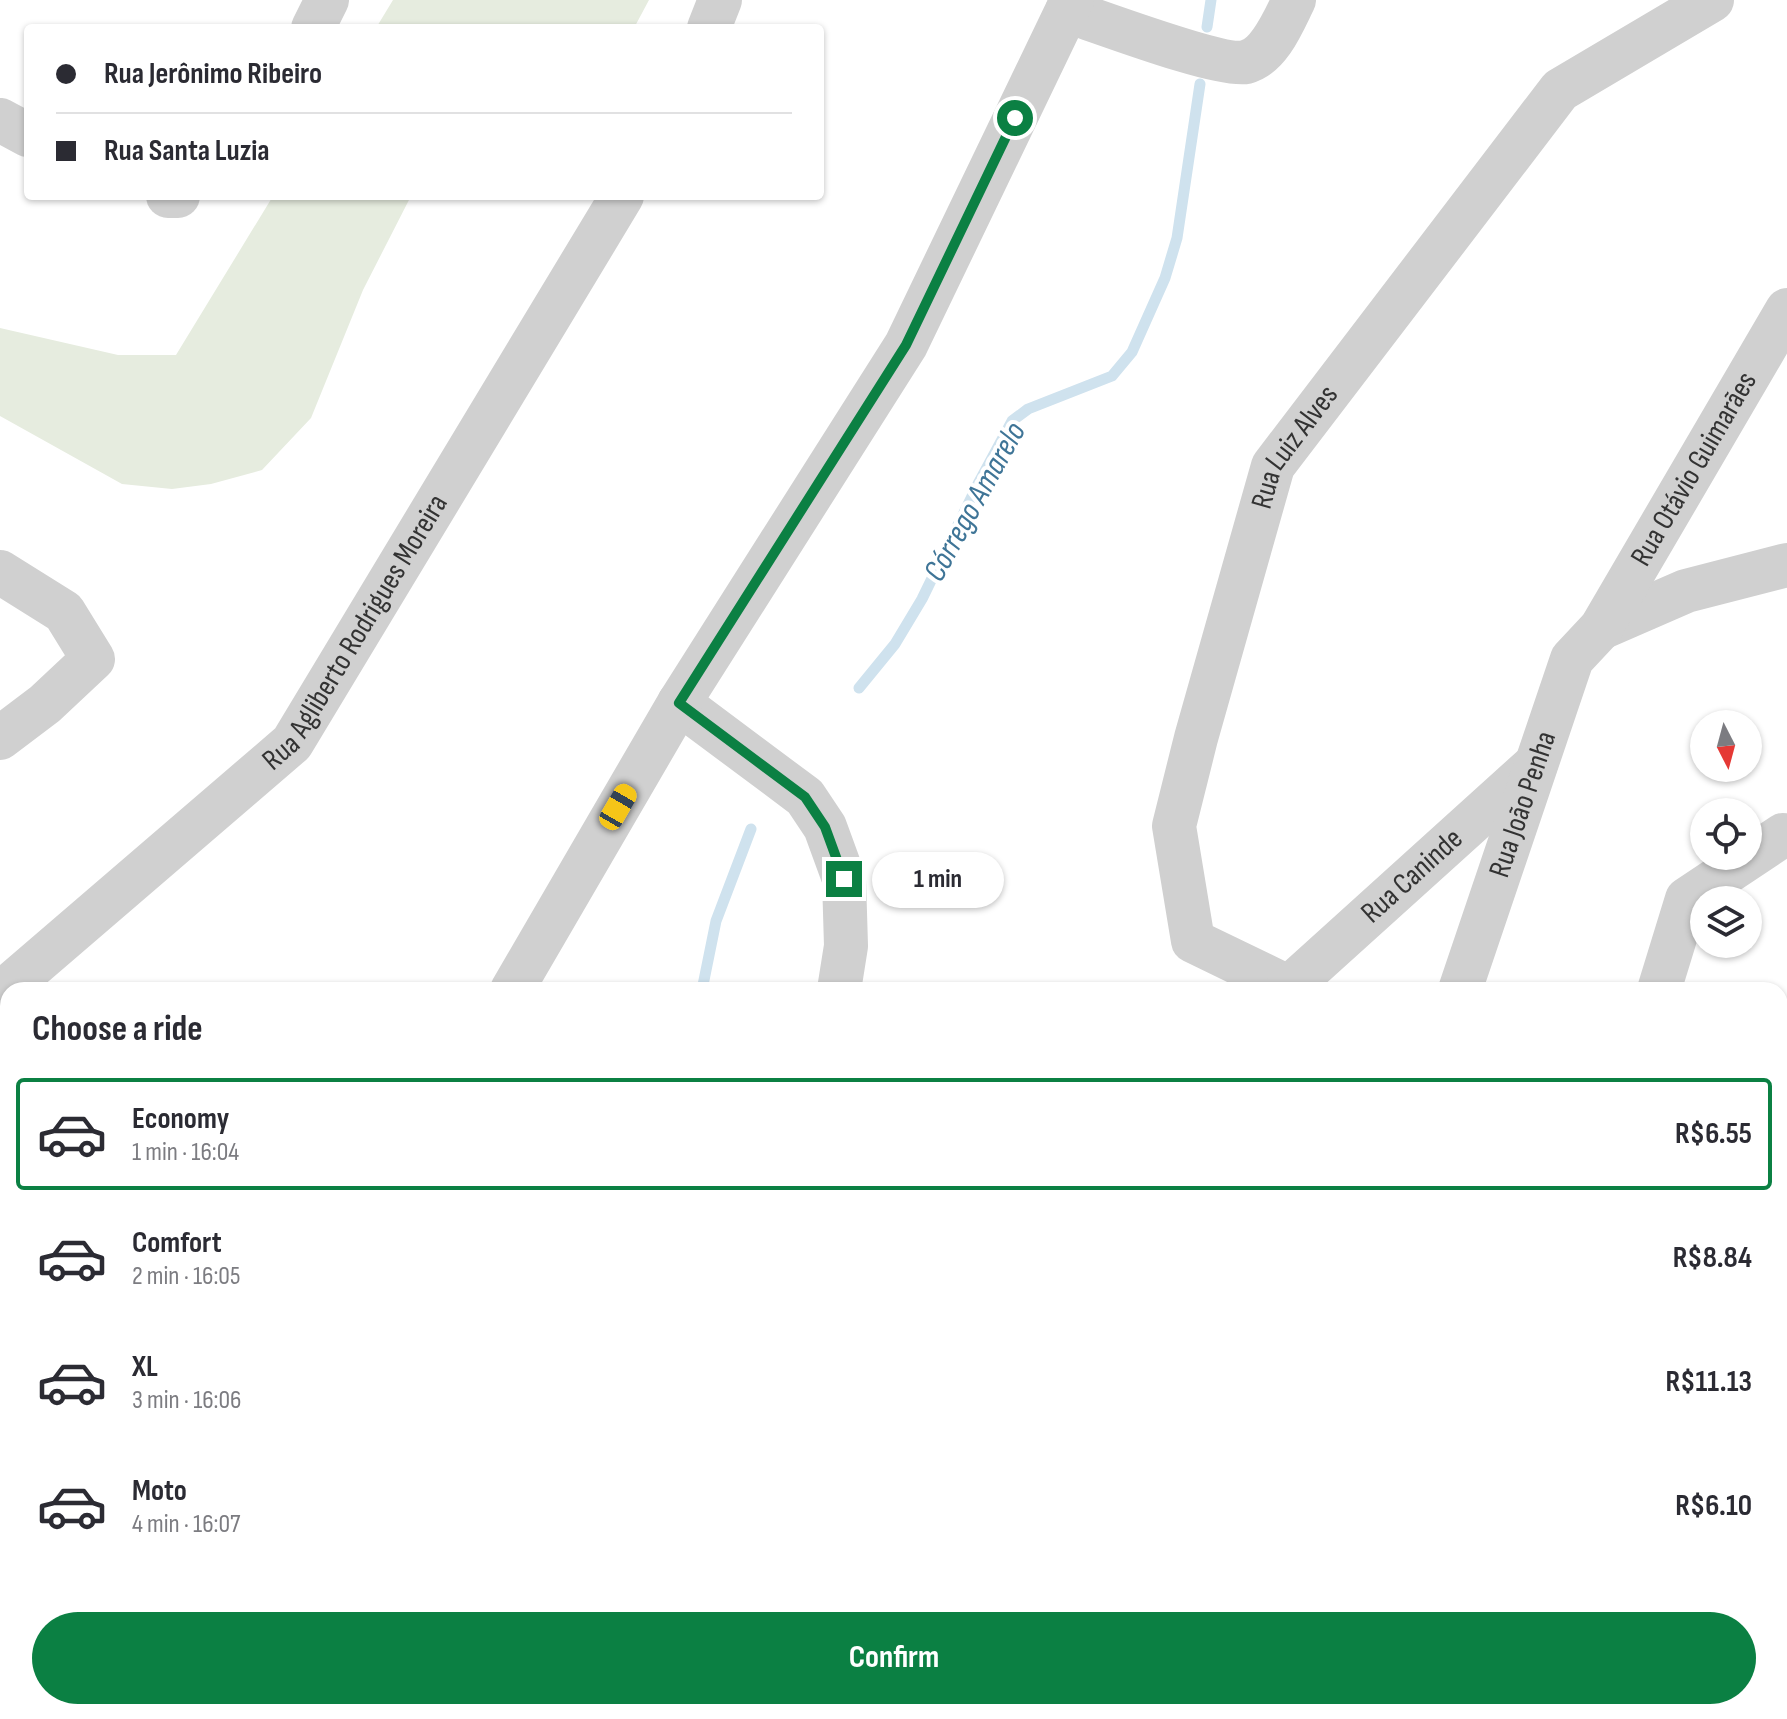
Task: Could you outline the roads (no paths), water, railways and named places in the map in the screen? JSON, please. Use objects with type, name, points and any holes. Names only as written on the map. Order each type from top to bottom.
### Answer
[{"type":"street","points":[[315,24],[327,0]]},
{"type":"street","points":[[711,24],[720,0]]},
{"type":"street","points":[[517,982],[679,703],[906,345],[1070,5],[1218,61],[1246,62],[1270,45],[1294,0]]},
{"type":"street","name":"Rua Luiz Alves","points":[[1275,982],[1193,941],[1174,826],[1273,466],[1560,90],[1712,0]]},
{"type":"street","points":[[0,120],[24,133]]},
{"type":"street","name":"Rua Agliberto Rodrigues Moreira","points":[[14,982],[292,743],[620,200]]},
{"type":"street","name":"Rua Otávio Guimarães","points":[[1601,628],[1787,310]]},
{"type":"street","points":[[1601,628],[1686,591],[1787,565]]},
{"type":"street","points":[[0,572],[64,612],[93,659],[45,704],[0,738]]},
{"type":"street","name":"Rua João Penha","points":[[1463,982],[1572,659],[1601,628]]},
{"type":"street","points":[[679,703],[805,797],[825,827],[844,879],[846,946],[840,982]]},
{"type":"street","name":"Rua Caninde","points":[[1294,982],[1538,762]]},
{"type":"street","points":[[1661,982],[1687,899],[1783,835],[1787,836]]},
{"type":"waterway","name":"Córrego Amarelo","points":[[1207,27],[1211,0]]},
{"type":"waterway","name":"Córrego Amarelo","points":[[859,688],[895,644],[922,599],[1012,421],[1028,409],[1112,376],[1132,352],[1165,278],[1177,238],[1200,84]]},
{"type":"waterway","name":"Córrego Amarelo","points":[[704,982],[716,921],[751,829]]}]
